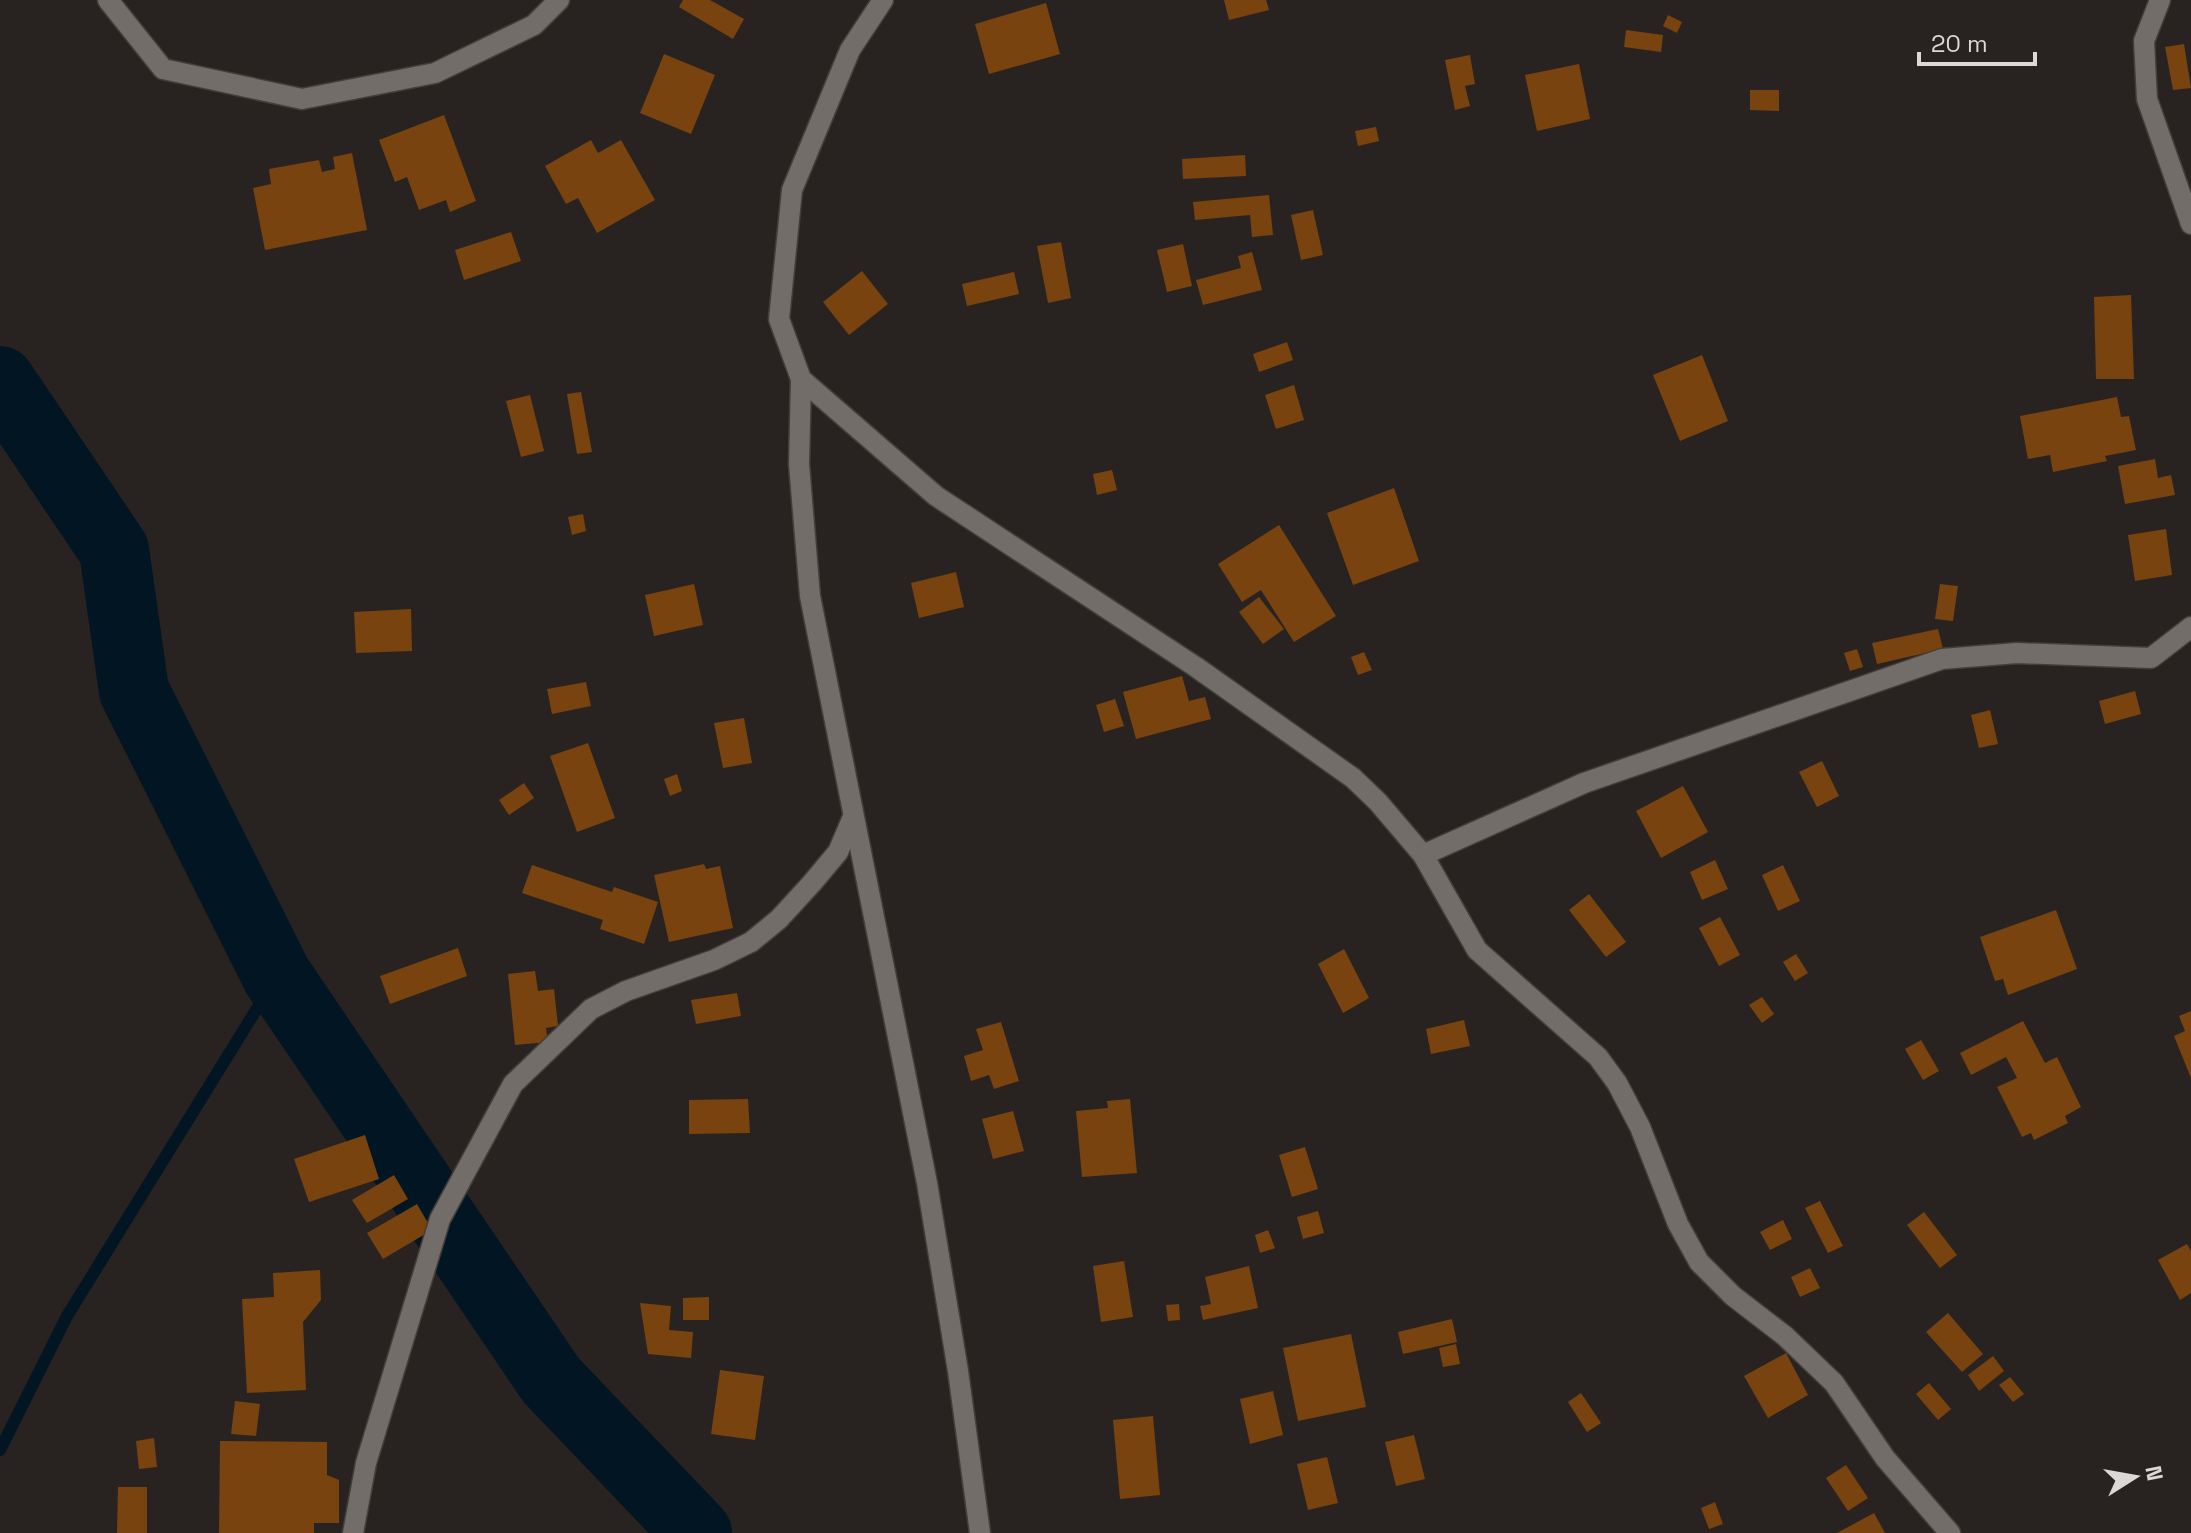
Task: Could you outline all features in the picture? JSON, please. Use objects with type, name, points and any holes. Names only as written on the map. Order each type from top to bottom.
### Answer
[{"type":"street","points":[[108,0],[163,69],[302,99],[435,73],[534,25],[559,0]]},
{"type":"street","points":[[883,0],[850,50],[792,190],[779,319],[801,379],[799,464],[810,596],[927,1183],[958,1371],[980,1533]]},
{"type":"street","points":[[2160,0],[2144,41],[2147,99],[2191,224]]},
{"type":"street","points":[[801,379],[936,496],[1196,667],[1353,778],[1378,802],[1423,855],[1477,950],[1598,1057],[1617,1083],[1640,1127],[1678,1224],[1699,1262],[1733,1296],[1785,1336],[1834,1383],[1885,1458],[1950,1533]]},
{"type":"street","points":[[1423,855],[1584,783],[1942,659],[2017,653],[2151,658],[2191,627]]},
{"type":"street","points":[[353,1533],[366,1463],[440,1219],[513,1084],[591,1009],[626,991],[714,960],[751,942],[779,919],[821,873],[838,852],[853,817]]},
{"type":"building","points":[[683,0],[710,0],[744,19],[733,39],[679,7]]},
{"type":"building","points":[[1224,0],[1266,0],[1269,10],[1229,20]]},
{"type":"building","points":[[1046,3],[1060,54],[989,74],[975,24]]},
{"type":"building","points":[[1668,15],[1682,22],[1677,33],[1663,26]]},
{"type":"building","points":[[1626,30],[1663,35],[1661,52],[1624,47]]},
{"type":"building","points":[[2184,44],[2191,88],[2173,90],[2165,47]]},
{"type":"building","points":[[664,54],[715,75],[691,134],[640,113]]},
{"type":"building","points":[[1470,55],[1475,84],[1465,86],[1470,106],[1455,110],[1445,60]]},
{"type":"building","points":[[1579,64],[1590,119],[1537,131],[1525,75]]},
{"type":"building","points":[[1750,90],[1779,90],[1779,111],[1750,110]]},
{"type":"building","points":[[444,115],[476,201],[450,212],[446,200],[419,210],[407,177],[395,182],[379,140]]},
{"type":"building","points":[[1376,127],[1379,141],[1358,146],[1355,131]]},
{"type":"building","points":[[591,140],[598,153],[621,140],[655,200],[597,233],[578,198],[566,204],[545,166]]},
{"type":"building","points":[[352,153],[367,230],[265,250],[253,188],[271,184],[269,169],[319,160],[322,172],[335,169],[333,157]]},
{"type":"building","points":[[1245,155],[1246,176],[1183,179],[1182,159]]},
{"type":"building","points":[[1269,195],[1273,235],[1252,237],[1250,215],[1195,220],[1193,202]]},
{"type":"building","points":[[1313,210],[1323,255],[1301,260],[1291,215]]},
{"type":"building","points":[[511,232],[521,261],[464,280],[455,250]]},
{"type":"building","points":[[1061,242],[1071,298],[1048,303],[1037,246]]},
{"type":"building","points":[[1183,244],[1192,286],[1167,292],[1157,250]]},
{"type":"building","points":[[1252,252],[1262,290],[1203,305],[1196,280],[1241,268],[1238,256]]},
{"type":"building","points":[[862,271],[888,304],[849,335],[823,302]]},
{"type":"building","points":[[1014,272],[1019,294],[967,306],[962,284]]},
{"type":"building","points":[[2131,295],[2134,379],[2096,379],[2094,297]]},
{"type":"building","points":[[1287,342],[1293,360],[1259,372],[1253,354]]},
{"type":"building","points":[[1702,355],[1728,421],[1680,441],[1653,375]]},
{"type":"building","points":[[1294,385],[1304,420],[1276,429],[1265,395]]},
{"type":"building","points":[[581,392],[592,452],[577,454],[567,394]]},
{"type":"building","points":[[530,395],[544,451],[521,457],[506,401]]},
{"type":"building","points":[[2117,397],[2121,417],[2129,416],[2136,450],[2105,456],[2107,461],[2053,472],[2050,455],[2028,459],[2020,416]]},
{"type":"building","points":[[2155,459],[2158,478],[2171,475],[2175,495],[2125,504],[2118,466]]},
{"type":"building","points":[[1112,470],[1117,490],[1097,495],[1093,474]]},
{"type":"building","points":[[1394,488],[1419,561],[1353,585],[1327,513]]},
{"type":"building","points":[[583,514],[586,531],[572,535],[568,517]]},
{"type":"building","points":[[1279,525],[1336,616],[1294,642],[1261,590],[1242,602],[1218,564]]},
{"type":"building","points":[[2166,529],[2172,575],[2135,581],[2128,535]]},
{"type":"building","points":[[956,572],[964,607],[919,618],[911,583]]},
{"type":"building","points":[[694,584],[703,625],[654,636],[645,595]]},
{"type":"building","points":[[1940,584],[1958,586],[1953,621],[1935,619]]},
{"type":"building","points":[[1259,597],[1284,629],[1263,644],[1239,612]]},
{"type":"building","points":[[411,609],[412,651],[356,653],[354,612]]},
{"type":"building","points":[[1938,629],[1943,649],[1877,664],[1872,643]]},
{"type":"building","points":[[1857,649],[1863,667],[1850,671],[1844,653]]},
{"type":"building","points":[[1364,652],[1372,670],[1358,675],[1351,657]]},
{"type":"building","points":[[1182,676],[1189,701],[1205,697],[1211,719],[1136,739],[1123,692]]},
{"type":"building","points":[[586,682],[591,706],[552,714],[547,689]]},
{"type":"building","points":[[2135,691],[2141,714],[2105,724],[2099,701]]},
{"type":"building","points":[[1115,699],[1124,726],[1104,732],[1096,705]]},
{"type":"building","points":[[1990,710],[1998,744],[1979,748],[1971,715]]},
{"type":"building","points":[[744,718],[752,763],[723,768],[714,723]]},
{"type":"building","points":[[588,743],[615,818],[577,832],[550,756]]},
{"type":"building","points":[[1822,761],[1839,796],[1817,807],[1799,772]]},
{"type":"building","points":[[677,774],[682,791],[670,796],[664,779]]},
{"type":"building","points":[[524,783],[534,798],[509,815],[499,800]]},
{"type":"building","points":[[1683,786],[1708,832],[1661,858],[1636,811]]},
{"type":"building","points":[[1715,860],[1728,889],[1702,900],[1690,872]]},
{"type":"building","points":[[704,864],[706,869],[720,866],[733,928],[669,942],[654,875]]},
{"type":"building","points":[[532,865],[612,892],[614,887],[658,902],[644,944],[600,929],[603,920],[522,893]]},
{"type":"building","points":[[1783,865],[1800,901],[1778,911],[1762,875]]},
{"type":"building","points":[[1589,894],[1626,942],[1606,957],[1569,910]]},
{"type":"building","points":[[2056,910],[2077,969],[2008,995],[2003,979],[1995,981],[1980,937]]},
{"type":"building","points":[[1720,917],[1740,955],[1719,966],[1699,928]]},
{"type":"building","points":[[458,948],[467,976],[390,1004],[380,976]]},
{"type":"building","points":[[1344,949],[1369,998],[1343,1013],[1318,964]]},
{"type":"building","points":[[1796,954],[1808,973],[1795,981],[1783,962]]},
{"type":"building","points":[[535,971],[538,991],[554,989],[558,1026],[546,1028],[548,1042],[515,1045],[508,974]]},
{"type":"building","points":[[737,993],[741,1016],[696,1024],[691,1000]]},
{"type":"building","points":[[1762,997],[1774,1014],[1762,1023],[1749,1005]]},
{"type":"building","points":[[2191,1011],[2191,1078],[2174,1036],[2185,1031],[2179,1016]]},
{"type":"building","points":[[1464,1020],[1470,1046],[1431,1054],[1426,1029]]},
{"type":"building","points":[[2023,1021],[2045,1063],[2057,1057],[2081,1107],[2065,1116],[2068,1123],[2034,1140],[2031,1133],[2022,1137],[1997,1087],[2017,1078],[2006,1057],[1971,1075],[1960,1053]]},
{"type":"building","points":[[1001,1022],[1019,1081],[994,1089],[989,1075],[971,1081],[964,1056],[983,1050],[976,1029]]},
{"type":"building","points":[[1921,1040],[1939,1071],[1923,1080],[1905,1049]]},
{"type":"building","points":[[748,1099],[750,1133],[689,1134],[689,1100]]},
{"type":"building","points":[[1130,1099],[1137,1173],[1082,1177],[1076,1111],[1108,1108],[1107,1101]]},
{"type":"building","points":[[1013,1111],[1024,1151],[993,1159],[982,1119]]},
{"type":"building","points":[[365,1135],[379,1179],[309,1202],[294,1159]]},
{"type":"building","points":[[1305,1147],[1318,1189],[1292,1197],[1279,1155]]},
{"type":"building","points":[[394,1175],[408,1199],[367,1223],[352,1200]]},
{"type":"building","points":[[1820,1201],[1843,1246],[1828,1253],[1805,1208]]},
{"type":"building","points":[[417,1204],[432,1230],[383,1259],[367,1233]]},
{"type":"building","points":[[1318,1211],[1324,1233],[1303,1239],[1297,1217]]},
{"type":"building","points":[[1924,1212],[1957,1255],[1940,1268],[1907,1225]]},
{"type":"building","points":[[1783,1220],[1792,1239],[1770,1250],[1760,1232]]},
{"type":"building","points":[[1268,1230],[1275,1248],[1260,1253],[1255,1235]]},
{"type":"building","points":[[2187,1244],[2191,1251],[2191,1293],[2180,1300],[2158,1260]]},
{"type":"building","points":[[1124,1261],[1133,1317],[1101,1322],[1093,1266]]},
{"type":"building","points":[[1249,1266],[1258,1308],[1203,1320],[1200,1306],[1211,1304],[1205,1277]]},
{"type":"building","points":[[1810,1268],[1820,1288],[1800,1297],[1791,1277]]},
{"type":"building","points":[[320,1270],[321,1300],[303,1322],[306,1390],[247,1393],[242,1299],[274,1297],[273,1273]]},
{"type":"building","points":[[709,1297],[709,1320],[683,1320],[683,1298]]},
{"type":"building","points":[[640,1303],[671,1306],[669,1330],[693,1332],[691,1358],[648,1354]]},
{"type":"building","points":[[1179,1304],[1180,1320],[1168,1321],[1166,1305]]},
{"type":"building","points":[[1948,1313],[1983,1354],[1962,1372],[1926,1332]]},
{"type":"building","points":[[1452,1319],[1457,1342],[1403,1354],[1398,1332]]},
{"type":"building","points":[[1351,1334],[1366,1407],[1298,1421],[1283,1348]]},
{"type":"building","points":[[1456,1344],[1460,1364],[1443,1367],[1439,1348]]},
{"type":"building","points":[[1786,1353],[1808,1395],[1768,1418],[1744,1376]]},
{"type":"building","points":[[1993,1356],[2004,1371],[1979,1391],[1968,1375]]},
{"type":"building","points":[[720,1370],[764,1376],[755,1440],[711,1434]]},
{"type":"building","points":[[2010,1377],[2024,1394],[2013,1402],[1999,1385]]},
{"type":"building","points":[[1929,1383],[1951,1409],[1938,1420],[1916,1394]]},
{"type":"building","points":[[1273,1391],[1283,1435],[1250,1444],[1240,1399]]},
{"type":"building","points":[[1581,1393],[1601,1423],[1587,1432],[1568,1402]]},
{"type":"building","points":[[235,1401],[260,1404],[256,1436],[231,1434]]},
{"type":"building","points":[[1153,1416],[1160,1495],[1120,1499],[1113,1420]]},
{"type":"building","points":[[1414,1435],[1425,1479],[1396,1486],[1385,1442]]},
{"type":"building","points":[[154,1438],[157,1467],[139,1469],[136,1441]]},
{"type":"building","points":[[220,1441],[327,1442],[327,1475],[339,1480],[339,1523],[314,1523],[314,1533],[219,1533]]},
{"type":"building","points":[[1327,1457],[1338,1503],[1308,1510],[1297,1464]]},
{"type":"building","points":[[1846,1465],[1868,1498],[1848,1511],[1826,1478]]},
{"type":"building","points":[[118,1487],[147,1487],[147,1533],[117,1533]]},
{"type":"building","points":[[1715,1502],[1723,1524],[1709,1529],[1701,1508]]},
{"type":"building","points":[[1874,1513],[1885,1533],[1837,1533]]},
{"type":"waterway","points":[[0,381],[114,550],[134,691],[277,976],[551,1380],[697,1533]]},
{"type":"waterway","points":[[0,1450],[67,1316],[277,976]]}]
